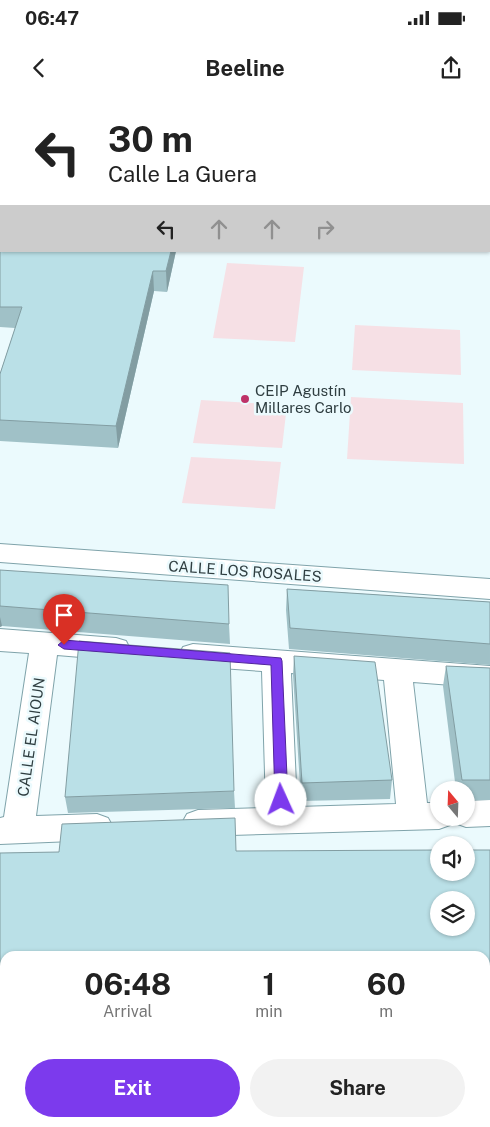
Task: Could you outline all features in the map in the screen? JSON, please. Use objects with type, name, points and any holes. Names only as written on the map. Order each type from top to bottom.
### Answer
[{"type":"street","name":"CALLE LOS ROSALES","points":[[0,553],[490,589]]},
{"type":"street","points":[[0,640],[141,651]]},
{"type":"street","name":"CALLE EL AIOUN","points":[[9,830],[45,643]]},
{"type":"street","points":[[170,653],[490,677]]},
{"type":"street","points":[[276,661],[282,820]]},
{"type":"street","points":[[174,824],[426,816],[397,670]]},
{"type":"street","points":[[475,814],[490,813]]},
{"type":"street","points":[[9,830],[126,826]]},
{"type":"shaded area","points":[[227,263],[304,267],[295,342],[213,338]]},
{"type":"shaded area","points":[[355,325],[460,330],[461,375],[352,370]]},
{"type":"shaded area","points":[[351,397],[463,403],[464,464],[347,459]]},
{"type":"shaded area","points":[[201,400],[287,405],[282,448],[193,443]]},
{"type":"shaded area","points":[[191,457],[281,462],[275,509],[182,503]]},
{"type":"building","points":[[0,252],[171,252],[166,271],[153,271],[116,426],[0,420],[0,374],[22,307],[0,307]]},
{"type":"building","points":[[0,570],[228,585],[229,624],[0,606]]},
{"type":"building","points":[[287,589],[490,602],[490,644],[290,628]]},
{"type":"building","points":[[79,641],[230,653],[234,791],[65,797]]},
{"type":"building","points":[[294,656],[375,662],[392,780],[302,783]]},
{"type":"building","points":[[446,666],[490,668],[490,780],[462,780]]},
{"type":"building","points":[[235,818],[236,851],[430,850],[430,881],[475,881],[475,850],[490,850],[490,951],[0,951],[0,853],[59,852],[62,824]]},
{"type":"place","name":"CEIP Agustín Millares Carlo","points":[[245,399]]},
{"type":"route","points":[[64,645],[276,661],[281,800]]}]
